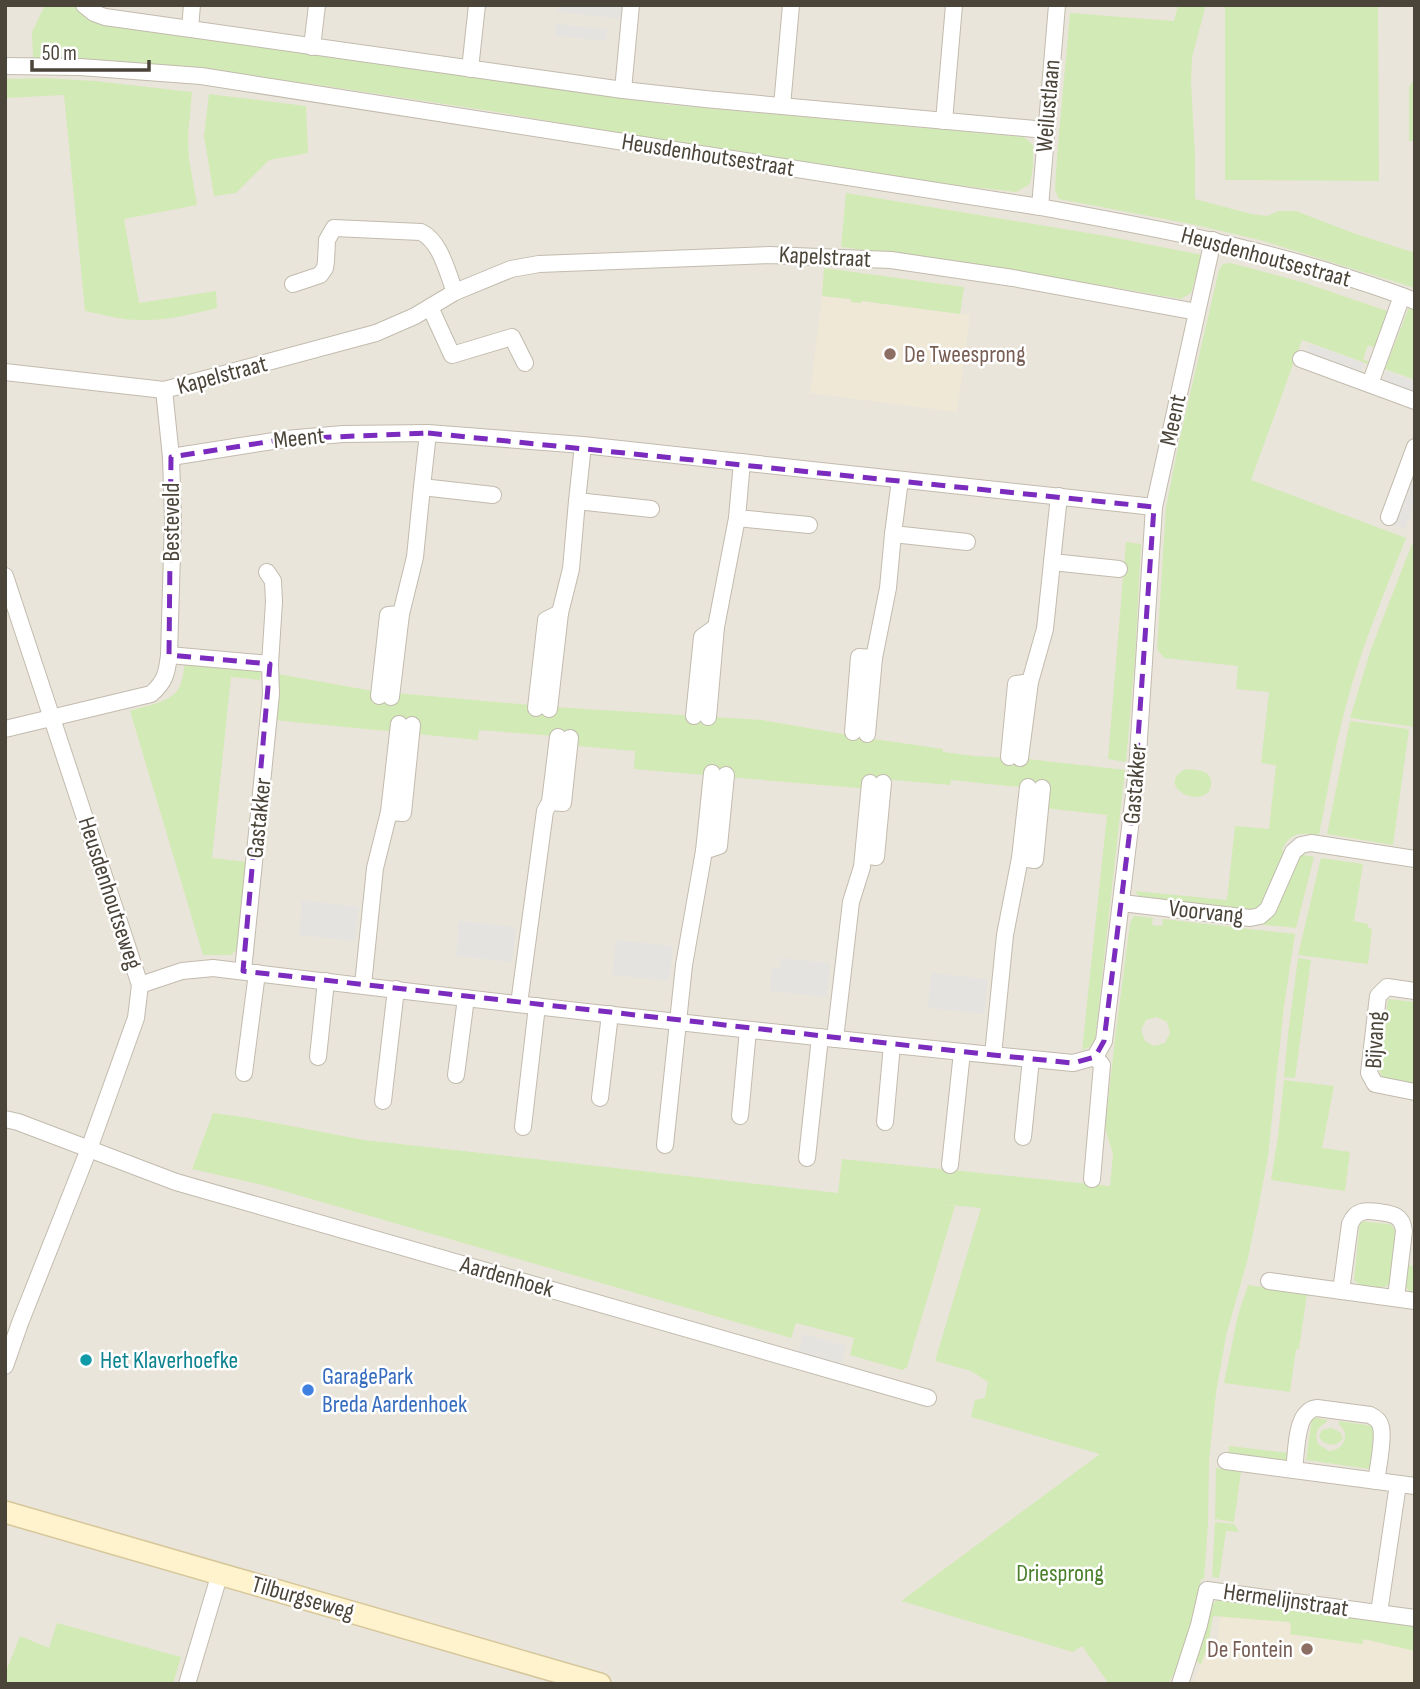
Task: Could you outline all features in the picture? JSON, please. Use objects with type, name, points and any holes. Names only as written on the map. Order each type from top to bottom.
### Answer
[{"type":"main road","name":"Tilburgseweg","points":[[5,1512],[600,1684]]},
{"type":"street","points":[[84,5],[105,17],[623,90],[1046,130]]},
{"type":"street","points":[[190,28],[192,5]]},
{"type":"street","points":[[312,47],[317,5]]},
{"type":"street","points":[[470,69],[477,5]]},
{"type":"street","points":[[623,90],[631,5]]},
{"type":"street","points":[[782,106],[791,5]]},
{"type":"street","points":[[944,121],[954,5]]},
{"type":"street","name":"Weilustlaan","points":[[1040,207],[1057,5]]},
{"type":"street","name":"Heusdenhoutsestraat","points":[[5,66],[90,68],[201,76],[1040,207],[1213,240],[1271,254],[1408,298],[1370,384]]},
{"type":"street","points":[[293,284],[320,275],[325,268],[327,240],[334,228],[421,232],[429,236],[435,244],[455,292]]},
{"type":"street","name":"Meent","points":[[171,457],[286,439],[343,434],[428,433],[583,445],[1154,506],[1213,240]]},
{"type":"street","name":"Kapelstraat","points":[[5,372],[164,390],[376,333],[415,316],[455,292],[511,269],[539,264],[770,254],[891,260],[1013,278],[1197,312]]},
{"type":"street","points":[[430,307],[452,355],[512,337],[525,363]]},
{"type":"street","points":[[1301,359],[1415,401]]},
{"type":"street","name":"Besteveld","points":[[5,729],[151,694],[162,685],[169,655],[173,520],[171,457],[164,390]]},
{"type":"street","points":[[385,697],[415,557],[428,433]]},
{"type":"street","points":[[542,708],[571,569],[583,445]]},
{"type":"street","points":[[1389,517],[1415,447]]},
{"type":"street","points":[[701,716],[737,518],[742,462]]},
{"type":"street","points":[[860,733],[888,588],[900,480]]},
{"type":"street","points":[[422,487],[493,495]]},
{"type":"street","points":[[1015,758],[1030,682],[1045,629],[1059,496]]},
{"type":"street","points":[[577,501],[651,509]]},
{"type":"street","name":"Gastakker","points":[[1092,1179],[1102,1065],[1095,1057],[1104,1041],[1138,758],[1154,506]]},
{"type":"street","points":[[737,518],[809,525]]},
{"type":"street","points":[[894,534],[967,542]]},
{"type":"street","points":[[1052,562],[1119,569]]},
{"type":"street","points":[[169,655],[270,664],[274,602],[273,581],[267,572]]},
{"type":"street","name":"Heusdenhoutseweg","points":[[5,576],[140,985],[136,1018],[89,1149],[13,1321],[5,1366]]},
{"type":"street","name":"Gastakker","points":[[244,1073],[271,694],[270,664]]},
{"type":"street","points":[[363,985],[375,868],[406,725]]},
{"type":"street","points":[[519,1004],[545,811],[550,803],[564,738]]},
{"type":"street","points":[[665,1144],[684,965],[719,774]]},
{"type":"street","points":[[807,1158],[827,1038],[840,981],[851,902],[862,867],[877,783]]},
{"type":"street","points":[[993,1055],[1004,935],[1035,787]]},
{"type":"street","name":"Voorvang","points":[[1122,903],[1250,918],[1260,916],[1268,909],[1293,852],[1301,845],[1311,843],[1415,859]]},
{"type":"street","points":[[140,985],[182,971],[213,968],[892,1045],[1073,1063],[1095,1057]]},
{"type":"street","points":[[318,1056],[326,981]]},
{"type":"street","name":"Bijvang","points":[[1415,991],[1387,987],[1378,996],[1369,1073],[1375,1084],[1415,1092]]},
{"type":"street","points":[[383,1101],[396,989]]},
{"type":"street","points":[[456,1075],[466,998]]},
{"type":"street","points":[[523,1127],[537,1006]]},
{"type":"street","points":[[600,1098],[610,1014]]},
{"type":"street","points":[[740,1116],[748,1030]]},
{"type":"street","points":[[885,1122],[892,1045]]},
{"type":"street","points":[[950,1165],[962,1052]]},
{"type":"street","points":[[1023,1137],[1031,1059]]},
{"type":"street","name":"Aardenhoek","points":[[5,1119],[177,1182],[928,1398]]},
{"type":"street","points":[[1341,1292],[1349,1224],[1352,1217],[1365,1210],[1391,1213],[1403,1222],[1396,1298]]},
{"type":"street","points":[[1269,1281],[1415,1301]]},
{"type":"street","points":[[1294,1470],[1300,1423],[1305,1414],[1317,1408],[1358,1413],[1377,1418],[1381,1425],[1377,1481]]},
{"type":"street","points":[[1226,1461],[1415,1486]]},
{"type":"street","name":"Hermelijnstraat","points":[[1379,1613],[1398,1484]]},
{"type":"street","points":[[187,1684],[220,1573]]},
{"type":"street","name":"Hermelijnstraat","points":[[1180,1684],[1207,1590],[1415,1618]]},
{"type":"highlighted area","points":[[428,433],[1154,507],[1134,797],[1104,1041],[1095,1057],[1073,1063],[993,1055],[243,971],[270,664],[169,655],[171,457],[286,439]]},
{"type":"shaded area","points":[[5,5],[1415,5],[1415,1684],[5,1684]]},
{"type":"shaded area","points":[[558,5],[628,8],[626,19],[558,12]]},
{"type":"shaded area","points":[[556,24],[607,29],[606,41],[555,36]]},
{"type":"shaded area","name":"De Tweesprong","points":[[822,296],[851,302],[862,301],[970,315],[957,412],[810,393]]},
{"type":"shaded area","points":[[1309,344],[1364,363],[1360,374],[1305,354]]},
{"type":"shaded area","points":[[1386,371],[1415,382],[1415,394],[1382,382]]},
{"type":"shaded area","points":[[1415,467],[1415,502],[1405,529],[1394,525]]},
{"type":"shaded area","points":[[302,900],[359,907],[355,941],[299,935]]},
{"type":"shaded area","points":[[459,921],[516,927],[512,962],[456,956]]},
{"type":"shaded area","points":[[616,940],[673,946],[669,981],[612,975]]},
{"type":"shaded area","points":[[781,958],[830,963],[827,997],[770,991],[772,968],[780,968]]},
{"type":"shaded area","points":[[931,973],[988,979],[984,1014],[928,1008]]},
{"type":"shaded area","points":[[803,1334],[846,1346],[841,1364],[798,1352]]},
{"type":"shaded area","name":"De Fontein","points":[[1220,1616],[1289,1622],[1290,1633],[1362,1644],[1363,1639],[1415,1651],[1415,1684],[1193,1684],[1208,1646],[1217,1647]]},
{"type":"green space","points":[[45,5],[73,5],[85,16],[111,24],[671,105],[1024,137],[1033,145],[1033,167],[1030,184],[1016,192],[815,166],[326,86],[177,66],[33,58],[32,32]]},
{"type":"green space","points":[[1178,5],[1206,5],[1192,57],[1195,199],[1267,216],[1279,211],[1296,211],[1415,253],[1415,288],[1260,240],[1059,199],[1055,190],[1070,13],[1174,21]]},
{"type":"green space","points":[[1225,5],[1378,5],[1379,181],[1225,180]]},
{"type":"green space","points":[[46,78],[192,92],[189,159],[197,205],[124,219],[139,303],[216,291],[217,308],[179,317],[150,320],[133,320],[85,311],[64,95],[5,98],[5,79]]},
{"type":"green space","points":[[1415,78],[1415,141],[1409,141],[1409,87]]},
{"type":"green space","points":[[209,94],[306,106],[308,153],[269,160],[236,193],[214,196],[204,136]]},
{"type":"green space","points":[[846,193],[1106,236],[1202,255],[1191,293],[1181,299],[841,247]]},
{"type":"green space","points":[[1231,263],[1305,283],[1390,312],[1377,348],[1368,345],[1363,359],[1371,365],[1302,340],[1251,480],[1406,538],[1352,684],[1319,835],[1301,834],[1289,839],[1282,850],[1287,852],[1264,904],[1252,912],[1140,898],[1135,891],[1227,900],[1235,826],[1269,829],[1276,765],[1261,763],[1269,692],[1236,689],[1238,666],[1164,658],[1157,649],[1166,507],[1219,270],[1223,264]]},
{"type":"green space","points":[[824,268],[964,287],[960,314],[862,301],[851,302],[851,299],[822,296]]},
{"type":"green space","points":[[1409,307],[1415,309],[1415,380],[1385,369]]},
{"type":"green space","points":[[1126,542],[1141,544],[1126,762],[1108,759]]},
{"type":"green space","points":[[1412,544],[1415,545],[1415,727],[1350,718],[1371,649]]},
{"type":"green space","points":[[185,663],[261,671],[260,680],[231,677],[212,858],[247,862],[238,948],[231,955],[203,955],[130,711],[173,695],[180,685]]},
{"type":"green space","points":[[278,674],[373,691],[553,707],[762,720],[943,749],[943,752],[1125,770],[1095,1041],[1082,1050],[1107,815],[1036,807],[1037,789],[951,780],[950,785],[882,779],[881,790],[634,769],[635,751],[566,745],[566,737],[479,730],[478,740],[274,720]]},
{"type":"green space","points":[[1350,721],[1409,729],[1393,845],[1327,834]]},
{"type":"green space","points":[[1186,769],[1209,776],[1211,786],[1207,793],[1192,797],[1179,790],[1175,780],[1178,774]]},
{"type":"green space","points":[[1300,854],[1314,857],[1296,928],[1253,924]]},
{"type":"green space","points":[[1321,858],[1363,864],[1354,921],[1368,924],[1368,928],[1372,929],[1368,964],[1298,955]]},
{"type":"green space","name":"Driesprong","points":[[1134,916],[1153,918],[1152,925],[1162,926],[1163,919],[1295,934],[1284,1006],[1268,1156],[1248,1258],[1226,1336],[1216,1393],[1209,1461],[1204,1579],[1201,1579],[1184,1649],[1167,1684],[1109,1684],[1082,1646],[1073,1652],[901,1601],[1100,1454],[971,1417],[975,1400],[985,1398],[988,1382],[971,1371],[935,1361],[981,1208],[929,1203],[955,1206],[907,1367],[902,1370],[850,1355],[854,1338],[796,1323],[791,1338],[263,1185],[192,1169],[213,1113],[364,1140],[838,1193],[842,1159],[1110,1186],[1113,1154],[1105,1128],[1130,923]],"holes":[[[1157,1017],[1167,1022],[1170,1033],[1165,1043],[1154,1046],[1145,1041],[1141,1030],[1146,1020]]]},
{"type":"green space","points":[[1298,958],[1311,960],[1295,1078],[1284,1077]]},
{"type":"green space","points":[[1388,999],[1415,1002],[1415,1086],[1388,1082],[1381,1076],[1379,1068]]},
{"type":"green space","points":[[1284,1080],[1334,1086],[1322,1148],[1350,1152],[1345,1191],[1271,1180]]},
{"type":"green space","points":[[1360,1221],[1392,1225],[1397,1234],[1392,1280],[1386,1286],[1361,1286],[1354,1280]]},
{"type":"green space","points":[[1406,1265],[1415,1266],[1415,1294],[1406,1286]]},
{"type":"green space","points":[[1248,1285],[1307,1294],[1290,1392],[1224,1383],[1238,1315]]},
{"type":"green space","points":[[1312,1417],[1327,1420],[1318,1429],[1317,1438],[1319,1445],[1329,1451],[1339,1448],[1344,1440],[1345,1432],[1339,1421],[1374,1426],[1370,1469],[1306,1460]]},
{"type":"green space","points":[[1331,1428],[1340,1432],[1343,1438],[1337,1443],[1327,1444],[1319,1436],[1322,1430]]},
{"type":"green space","points":[[1229,1446],[1288,1453],[1286,1464],[1228,1457]]},
{"type":"green space","points":[[1216,1468],[1241,1472],[1234,1522],[1215,1519]]},
{"type":"green space","points":[[1215,1522],[1234,1524],[1239,1532],[1226,1531],[1219,1578],[1212,1577]]},
{"type":"green space","points":[[1219,1598],[1415,1624],[1415,1651],[1364,1639],[1362,1644],[1290,1634],[1289,1622],[1213,1616],[1208,1645],[1201,1664],[1196,1657],[1211,1606]]},
{"type":"green space","points":[[57,1623],[181,1657],[173,1684],[5,1684],[5,1674],[20,1636],[49,1648]]},
{"type":"place","name":"De Tweesprong","points":[[890,354]]},
{"type":"place","name":"Het Klaverhoefke","points":[[86,1360]]},
{"type":"place","name":"GaragePark Breda Aardenhoek","points":[[308,1390]]},
{"type":"place","name":"De Fontein","points":[[1307,1649]]}]
